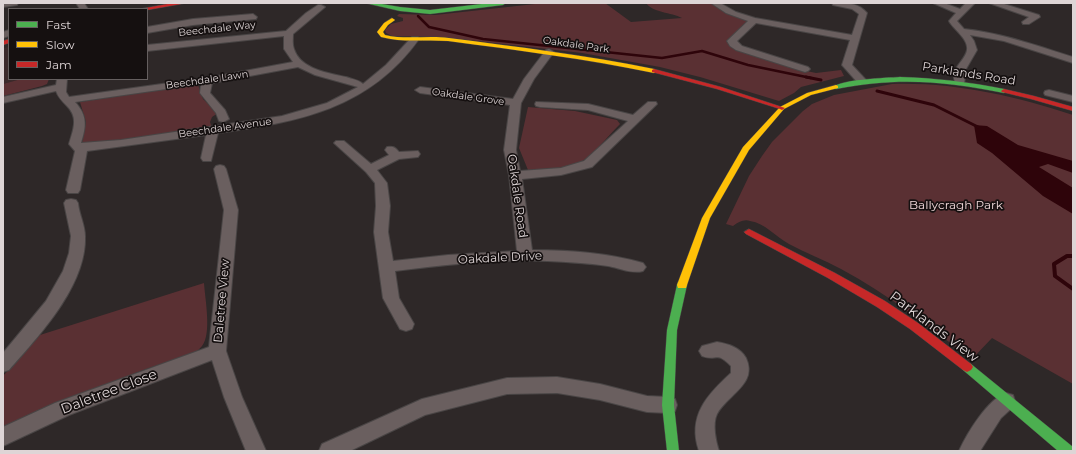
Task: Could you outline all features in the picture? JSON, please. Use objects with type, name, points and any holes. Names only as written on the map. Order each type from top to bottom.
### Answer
[{"type":"street","points":[[3,5],[14,3]]},
{"type":"street","points":[[148,8],[184,3]]},
{"type":"street","points":[[368,3],[400,10],[430,12],[503,3]]},
{"type":"street","points":[[715,3],[732,13],[754,20],[856,38]]},
{"type":"street","points":[[836,3],[855,8],[863,13],[847,65],[862,81]]},
{"type":"street","points":[[937,3],[961,12]]},
{"type":"street","points":[[960,82],[959,78],[961,66],[972,50],[972,44],[964,32],[955,25],[953,21],[971,3]]},
{"type":"street","points":[[994,3],[1036,17],[1026,22]]},
{"type":"street","points":[[321,7],[309,15],[289,33],[289,47],[299,64],[322,74],[358,84]]},
{"type":"street","points":[[148,30],[193,22],[253,17]]},
{"type":"street","name":"Oakdale Park","points":[[392,20],[382,28],[380,32],[383,36],[395,38],[440,39],[607,60],[669,73],[740,93],[782,108]]},
{"type":"street","points":[[754,20],[732,41],[733,44],[738,48],[805,69]]},
{"type":"street","points":[[964,32],[989,35],[1010,40],[1073,60]]},
{"type":"street","name":"Beechdale Way","points":[[148,48],[289,33]]},
{"type":"street","name":"Beechdale Avenue","points":[[82,148],[213,130],[234,129],[279,120],[336,102],[372,83],[398,60],[415,39]]},
{"type":"street","name":"Oakdale Road","points":[[525,254],[515,175],[510,150],[516,103],[529,79],[549,52]]},
{"type":"street","name":"Beechdale Lawn","points":[[68,100],[142,88],[207,81],[299,64]]},
{"type":"street","name":"Parklands Road","points":[[673,451],[668,405],[672,330],[684,277],[706,218],[746,149],[782,108],[809,94],[862,81],[890,78],[937,79],[960,82],[1032,97],[1073,109]]},
{"type":"street","points":[[207,81],[205,93],[222,112],[223,118]]},
{"type":"street","points":[[3,100],[60,83],[61,95],[76,108],[80,118],[75,144],[76,146],[82,148],[72,197],[78,236],[75,261],[58,296],[36,329],[3,365]]},
{"type":"street","name":"Oakdale Grove","points":[[420,90],[516,103]]},
{"type":"street","points":[[1049,93],[1073,99]]},
{"type":"street","points":[[540,104],[588,107],[634,120]]},
{"type":"street","points":[[515,175],[563,172],[588,164],[652,104]]},
{"type":"street","points":[[206,158],[213,130]]},
{"type":"street","points":[[340,143],[370,169],[381,183],[381,232],[391,298],[406,324]]},
{"type":"street","points":[[370,169],[393,152],[414,154]]},
{"type":"street","name":"Daletree View","points":[[220,169],[232,210],[217,351],[232,397],[256,451]]},
{"type":"street","name":"Parklands View","points":[[749,232],[813,264],[892,311],[922,332],[1068,451]]},
{"type":"street","name":"Oakdale Drive","points":[[386,266],[525,254],[581,258],[622,263],[638,267]]},
{"type":"street","points":[[708,351],[717,349],[727,351],[738,361],[741,368],[740,376],[723,392],[707,413],[705,440],[709,451]]},
{"type":"street","name":"Daletree Close","points":[[3,437],[62,409],[217,351]]},
{"type":"street","points":[[329,451],[422,407],[507,386],[557,385],[600,392],[647,404],[668,405]]},
{"type":"street","points":[[969,451],[994,412],[1006,401]]},
{"type":"shaded area","points":[[8,47],[8,80],[17,80],[3,84],[3,48]]},
{"type":"shaded area","points":[[974,125],[987,126],[1018,145],[1073,161],[1073,173],[1048,164],[1039,167],[1073,188],[1073,214],[1043,196],[992,153],[977,143]]},
{"type":"green space","points":[[544,3],[605,3],[631,22],[682,18],[653,9],[646,3],[713,3],[750,22],[729,41],[802,70],[816,73],[841,70],[844,76],[801,87],[794,93],[779,101],[700,77],[660,67],[582,53],[441,37],[392,36],[386,33],[385,30],[391,24],[403,21],[403,18],[397,16],[399,14],[435,15]]},
{"type":"green space","points":[[17,80],[49,80],[47,84],[42,86],[3,96],[3,84]]},
{"type":"green space","name":"Ballycragh Park","points":[[892,84],[938,85],[961,88],[1007,96],[1073,115],[1073,384],[992,338],[972,359],[875,289],[841,269],[789,244],[761,224],[746,220],[733,226],[726,224],[749,176],[762,156],[772,142],[803,111],[812,104],[834,95]]},
{"type":"green space","points":[[189,85],[198,85],[203,99],[218,113],[212,117],[210,122],[212,128],[88,146],[82,143],[86,122],[80,102]]},
{"type":"green space","points":[[528,107],[575,111],[617,120],[620,124],[593,153],[574,166],[569,168],[528,170],[519,148]]},
{"type":"green space","points":[[204,283],[207,333],[202,346],[195,353],[103,385],[3,429],[3,376],[40,335]]},
{"type":"waterway","points":[[418,16],[429,27],[483,39],[662,58],[702,51],[748,65],[811,78]]},
{"type":"waterway","points":[[806,77],[811,78]]},
{"type":"waterway","points":[[811,78],[821,80]]},
{"type":"waterway","points":[[877,91],[934,105],[978,127]]},
{"type":"waterway","points":[[1073,256],[1067,256],[1054,264],[1055,276],[1073,289]]},
{"type":"traffic: fast","points":[[368,3],[400,9],[430,12],[503,3]]},
{"type":"traffic: fast","points":[[836,87],[880,80],[920,79],[961,83],[1004,91]]},
{"type":"traffic: fast","points":[[673,451],[668,405],[672,330],[682,285]]},
{"type":"traffic: fast","points":[[967,367],[1068,451]]},
{"type":"traffic: slow","points":[[392,20],[386,24],[380,32],[383,36],[398,39],[443,39],[575,57],[654,71]]},
{"type":"traffic: slow","points":[[682,285],[706,218],[746,149],[782,108],[809,94],[836,87]]},
{"type":"traffic: jam","points":[[148,8],[184,3]]},
{"type":"traffic: jam","points":[[3,43],[8,41]]},
{"type":"traffic: jam","points":[[654,71],[719,88],[782,108]]},
{"type":"traffic: jam","points":[[1004,91],[1032,97],[1073,109]]},
{"type":"traffic: jam","points":[[749,232],[832,275],[865,294],[914,326],[967,367]]}]
